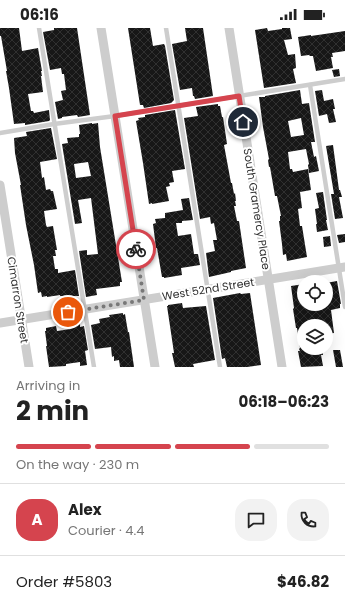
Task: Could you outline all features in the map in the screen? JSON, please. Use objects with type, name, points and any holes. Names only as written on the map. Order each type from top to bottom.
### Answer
[{"type":"street","points":[[101,28],[155,367]]},
{"type":"street","name":"South Gramercy Place","points":[[229,28],[282,367]]},
{"type":"street","name":"Cimarron Street","points":[[0,185],[29,367]]},
{"type":"street","name":"West 52nd Street","points":[[0,323],[342,268]]},
{"type":"lane","points":[[39,28],[94,367]]},
{"type":"lane","points":[[166,28],[220,367]]},
{"type":"lane","points":[[0,133],[345,79]]},
{"type":"lane","points":[[310,85],[342,268],[345,307]]},
{"type":"building","points":[[0,28],[19,28],[22,51],[38,48],[42,71],[41,76],[43,92],[28,94],[31,111],[34,113],[49,110],[49,121],[25,125],[25,123],[14,124]]},
{"type":"building","points":[[54,28],[77,28],[90,115],[78,117],[77,115],[58,119],[55,102],[63,100],[61,91],[66,90],[64,74],[62,74],[61,68],[50,70],[43,32],[54,30]]},
{"type":"building","points":[[128,28],[150,28],[153,46],[164,44],[174,100],[171,103],[144,108],[143,105],[140,105]]},
{"type":"building","points":[[185,28],[203,28],[213,96],[195,99],[192,88],[180,90],[172,44],[187,41]]},
{"type":"building","points":[[267,28],[268,31],[290,28],[292,39],[284,40],[288,55],[295,54],[296,68],[293,69],[296,83],[264,88],[255,30]]},
{"type":"building","points":[[345,31],[345,51],[332,53],[333,57],[331,57],[333,68],[316,71],[313,56],[301,56],[298,37]]},
{"type":"building","points":[[339,69],[340,76],[334,77],[332,70]]},
{"type":"building","points":[[300,90],[302,104],[309,103],[315,142],[311,142],[319,171],[309,173],[306,149],[288,152],[290,169],[292,169],[293,172],[308,169],[311,190],[300,192],[302,208],[298,209],[307,257],[287,261],[286,254],[283,255],[279,221],[281,216],[269,167],[259,97]],"holes":[[[301,118],[304,135],[291,137],[288,121]]]},
{"type":"building","points":[[322,90],[324,101],[333,99],[335,109],[333,109],[336,122],[329,123],[327,114],[319,116],[315,91]]},
{"type":"building","points":[[218,104],[223,117],[227,144],[224,145],[231,183],[234,194],[235,193],[236,206],[234,206],[237,221],[239,221],[246,268],[209,277],[206,253],[215,251],[213,240],[217,240],[214,223],[211,224],[210,217],[200,219],[184,118],[198,116],[196,107]]},
{"type":"building","points":[[175,110],[185,169],[172,171],[174,182],[169,183],[170,186],[166,187],[169,201],[149,204],[136,121],[139,120],[138,118],[145,117],[145,115]]},
{"type":"building","points":[[98,123],[100,147],[122,282],[120,282],[120,286],[96,289],[97,295],[86,297],[79,251],[87,250],[87,255],[98,254],[91,198],[78,200],[82,223],[75,224],[62,144],[68,143],[67,138],[79,137],[79,125]],"holes":[[[88,162],[91,176],[76,178],[74,164]]]},
{"type":"building","points":[[51,128],[57,159],[40,162],[42,178],[44,177],[46,190],[50,189],[53,191],[57,209],[44,211],[46,225],[47,227],[53,226],[57,250],[55,250],[56,256],[53,256],[55,269],[58,269],[58,273],[75,270],[79,296],[60,295],[42,297],[41,292],[38,293],[26,225],[14,138],[27,136],[26,132]]},
{"type":"building","points":[[333,145],[339,190],[342,197],[339,197],[343,218],[335,219],[331,194],[334,194],[326,146]]},
{"type":"building","points":[[323,192],[328,230],[317,232],[315,209],[319,208],[316,193]]},
{"type":"building","points":[[189,198],[193,220],[176,223],[178,236],[191,234],[194,254],[198,254],[200,265],[181,268],[182,275],[164,278],[162,277],[156,248],[153,224],[156,223],[155,219],[165,218],[165,213],[183,210],[181,199]]},
{"type":"building","points":[[345,234],[345,242],[339,243],[337,235]]},
{"type":"building","points":[[330,236],[331,246],[324,247],[323,237]]},
{"type":"building","points":[[337,281],[341,304],[340,308],[333,310],[333,282]]},
{"type":"building","points":[[297,285],[297,311],[331,311],[332,319],[297,319],[296,328],[291,286]]},
{"type":"building","points":[[240,293],[250,293],[261,365],[227,367],[225,358],[222,359],[213,298]]},
{"type":"building","points":[[182,303],[183,308],[206,306],[215,360],[193,364],[194,367],[175,367],[167,306]]},
{"type":"building","points":[[123,313],[123,315],[125,314],[129,332],[134,367],[120,367],[119,360],[114,361],[114,356],[112,357],[111,347],[95,349],[91,325],[100,323],[99,319],[110,317],[109,315]]},
{"type":"building","points":[[80,322],[80,327],[84,326],[88,350],[85,351],[87,365],[80,366],[80,362],[66,364],[66,366],[49,367],[46,346],[46,328],[56,326],[57,331],[71,329],[70,324]]},
{"type":"building","points":[[333,350],[340,350],[343,367],[336,367]]},
{"type":"building","points":[[299,355],[321,355],[323,366],[301,367]]},
{"type":"way so far","points":[[68,312],[144,300],[136,249]]},
{"type":"route","points":[[136,249],[115,116],[239,96],[243,122]]}]
